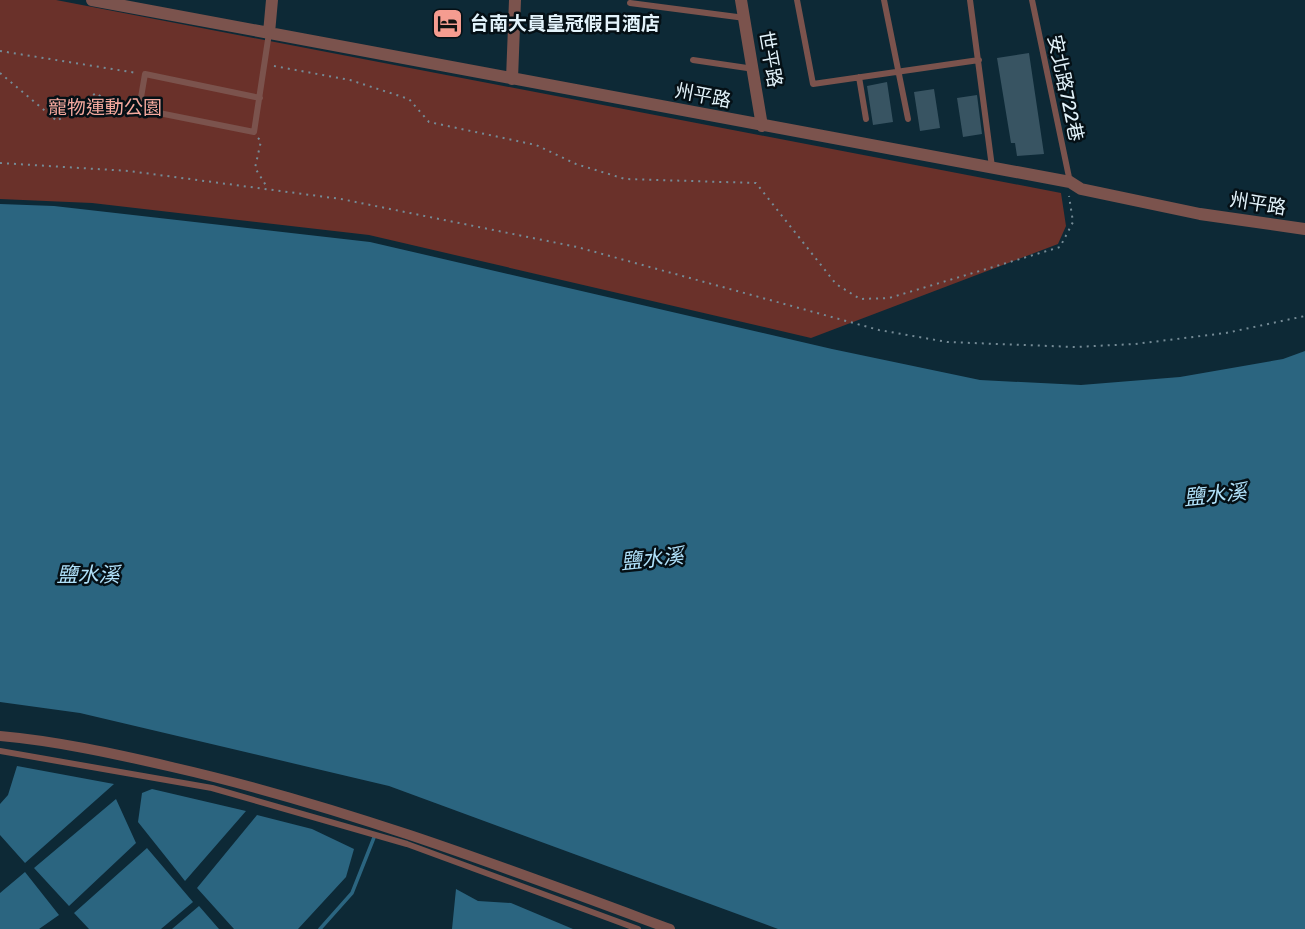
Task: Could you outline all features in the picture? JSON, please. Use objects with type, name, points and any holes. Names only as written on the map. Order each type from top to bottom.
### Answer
[{"type":"street","name":"州平路","points":[[92,0],[1070,182],[1081,189],[1200,214],[1305,229]]},
{"type":"street","points":[[269,33],[272,0]]},
{"type":"street","points":[[512,79],[514,0]]},
{"type":"street","name":"世平路","points":[[741,0],[755,69],[762,125]]},
{"type":"street","points":[[0,736],[128,757],[242,783],[410,833],[670,929]]},
{"type":"lane","points":[[797,0],[813,84],[979,60]]},
{"type":"lane","points":[[884,0],[908,119]]},
{"type":"lane","points":[[970,0],[992,169]]},
{"type":"lane","name":"安北路722巷","points":[[1032,0],[1070,182]]},
{"type":"lane","points":[[630,3],[745,18]]},
{"type":"lane","points":[[260,99],[145,74],[139,109],[254,132],[260,99],[266,64],[269,33]]},
{"type":"lane","points":[[693,60],[755,69]]},
{"type":"lane","points":[[859,78],[866,119]]},
{"type":"lane","points":[[0,751],[212,788],[407,844],[638,929]]},
{"type":"path","points":[[0,51],[145,74]]},
{"type":"path","points":[[266,64],[350,80],[409,99],[429,122],[536,145],[576,164],[625,179],[745,180],[756,183],[836,284],[860,299],[888,298],[1060,247],[1073,222],[1070,182]]},
{"type":"path","points":[[0,74],[57,121],[96,93],[124,113],[138,116]]},
{"type":"path","points":[[254,132],[261,141]]},
{"type":"path","points":[[247,138],[261,141]]},
{"type":"path","points":[[261,141],[255,168],[267,188]]},
{"type":"path","points":[[0,163],[129,171],[267,188],[450,220],[577,247],[879,330],[947,342],[1075,347],[1135,344],[1226,332],[1305,316]]},
{"type":"green space","name":"寵物運動公園","points":[[0,0],[56,0],[1061,193],[1066,226],[1058,244],[811,338],[369,235],[92,203],[0,199]]},
{"type":"water","name":"鹽水溪","points":[[0,204],[54,206],[370,242],[832,349],[980,380],[1081,385],[1180,377],[1283,359],[1305,351],[1305,929],[778,929],[389,786],[80,713],[0,702]]},
{"type":"water","points":[[17,766],[114,784],[25,863],[0,835],[0,804],[8,795]]},
{"type":"water","points":[[152,789],[246,811],[185,881],[138,822],[142,793]]},
{"type":"water","points":[[116,799],[136,843],[69,906],[34,868]]},
{"type":"water","points":[[257,815],[312,829],[354,849],[346,877],[298,929],[234,929],[197,888]]},
{"type":"water","points":[[147,848],[193,902],[161,929],[89,929],[74,913]]},
{"type":"water","points":[[25,872],[59,915],[39,929],[0,929],[0,893]]},
{"type":"water","points":[[456,889],[478,901],[511,903],[573,929],[452,929]]},
{"type":"water","points":[[199,906],[219,929],[172,929]]},
{"type":"building","points":[[1029,53],[1044,154],[1017,156],[1015,143],[1011,143],[997,58]]},
{"type":"building","points":[[887,82],[893,122],[873,125],[867,86]]},
{"type":"building","points":[[934,89],[940,128],[920,131],[914,92]]},
{"type":"building","points":[[977,95],[982,134],[963,137],[957,98]]},
{"type":"waterway","points":[[320,929],[352,893],[375,835]]},
{"type":"place","name":"台南大員皇冠假日酒店","points":[[447,23]]}]
